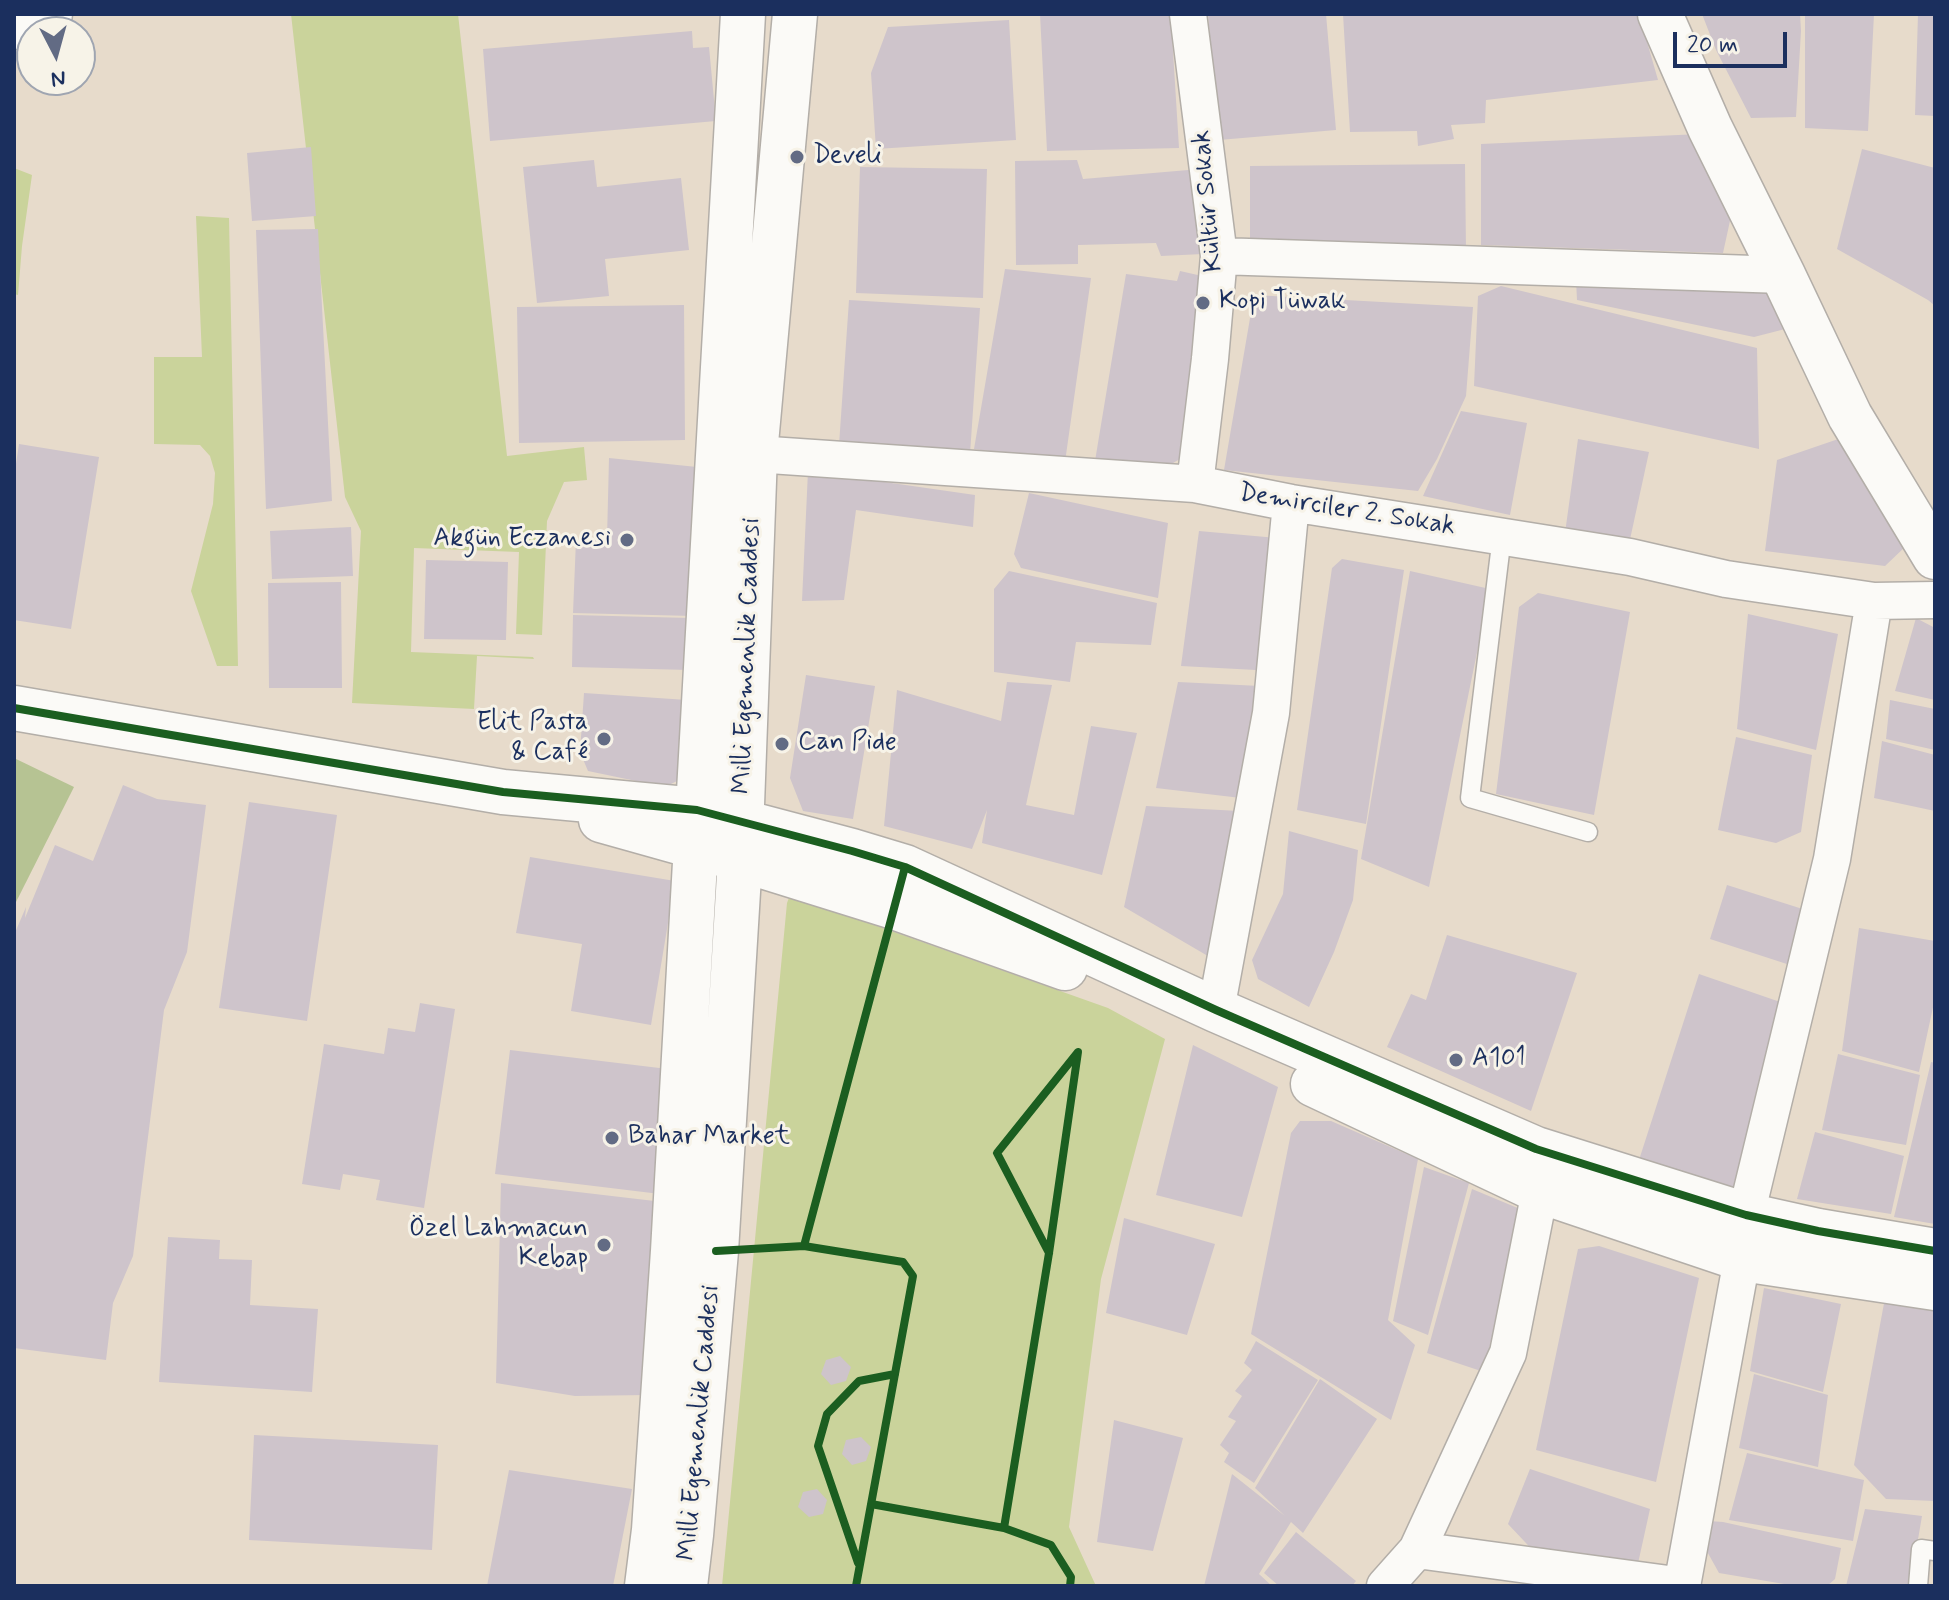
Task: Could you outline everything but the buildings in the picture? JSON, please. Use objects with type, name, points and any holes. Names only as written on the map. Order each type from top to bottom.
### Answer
[{"type":"street","points":[[14,27],[50,14]]},
{"type":"street","name":"Milli Egemenlik Caddesi","points":[[647,1586],[654,1530],[671,1282],[743,14]]},
{"type":"street","name":"Milli Egemenlik Caddesi","points":[[685,1586],[716,1251],[741,841],[755,454],[795,14]]},
{"type":"street","name":"Kültür Sokak","points":[[1188,14],[1219,256],[1195,484]]},
{"type":"street","points":[[1660,14],[1710,128],[1850,416],[1935,557]]},
{"type":"street","points":[[1219,256],[1783,275]]},
{"type":"street","name":"Demirciler 2. Sokak","points":[[755,454],[1195,484],[1291,503],[1630,557],[1726,579],[1874,601],[1935,600]]},
{"type":"street","points":[[1216,1010],[1271,713],[1291,503]]},
{"type":"street","points":[[1417,1550],[1682,1586],[1742,1259],[1746,1215],[1832,859],[1874,601]]},
{"type":"street","points":[[14,708],[503,792],[696,828],[741,841],[905,867],[1216,1010],[1536,1149],[1746,1215],[1935,1251]]},
{"type":"street","points":[[741,841],[894,907],[1082,974],[1540,1191],[1742,1259],[1935,1288]]},
{"type":"street","points":[[1385,1586],[1417,1550],[1508,1353],[1540,1191]]},
{"type":"lane","points":[[1502,536],[1470,798],[1588,832]]},
{"type":"lane","points":[[1918,1586],[1921,1549],[1935,1551]]},
{"type":"green space","points":[[291,14],[458,14],[507,456],[584,447],[587,480],[564,482],[547,521],[542,635],[516,634],[519,552],[414,548],[411,652],[534,659],[477,656],[474,709],[352,703],[361,531],[345,497]]},
{"type":"green space","points":[[14,168],[32,175],[18,295],[14,294]]},
{"type":"green space","points":[[196,216],[229,218],[238,666],[217,666],[191,591],[213,504],[215,473],[210,456],[200,445],[154,444],[154,357],[202,357]]},
{"type":"green space","points":[[14,758],[74,787],[14,906]]},
{"type":"green space","points":[[790,895],[1108,1008],[1165,1039],[1101,1279],[1069,1527],[1096,1586],[722,1586]]},
{"type":"cycle path","points":[[14,708],[503,792],[697,810],[852,851],[905,867],[1216,1010],[1536,1149],[1746,1215],[1935,1251]]},
{"type":"cycle path","points":[[804,1246],[905,867]]},
{"type":"cycle path","points":[[1004,1528],[1049,1253],[1078,1052],[997,1153],[1049,1253]]},
{"type":"cycle path","points":[[716,1251],[804,1246],[903,1262],[913,1276],[856,1586]]},
{"type":"cycle path","points":[[858,1563],[818,1446],[827,1414],[859,1381],[895,1374]]},
{"type":"cycle path","points":[[871,1504],[1004,1528],[1051,1545],[1071,1577],[1070,1586]]},
{"type":"place","name":"Develi","points":[[797,157]]},
{"type":"place","name":"Kopi Tüwak","points":[[1203,303]]},
{"type":"place","name":"Akgün Eczanesi","points":[[627,540]]},
{"type":"place","name":"Elit Pasta & Café","points":[[604,739]]},
{"type":"place","name":"Can Pide","points":[[782,744]]},
{"type":"place","name":"A101","points":[[1456,1060]]},
{"type":"place","name":"Bahar Market","points":[[612,1138]]},
{"type":"place","name":"Özel Lahmacun Kebap","points":[[604,1245]]}]
